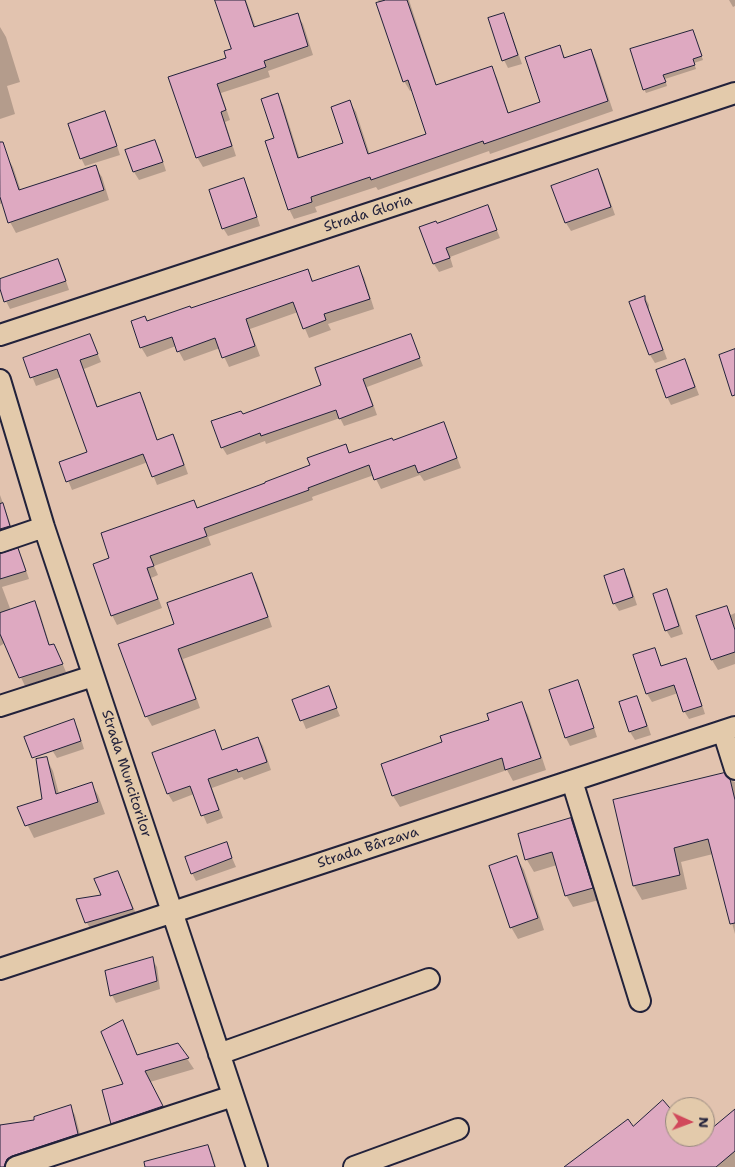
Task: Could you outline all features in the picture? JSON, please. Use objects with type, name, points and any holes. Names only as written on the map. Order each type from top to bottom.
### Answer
[{"type":"street","name":"Strada Gloria","points":[[0,335],[735,93]]},
{"type":"street","name":"Strada Muncitorilor","points":[[0,380],[44,527],[257,1167]]},
{"type":"street","points":[[0,542],[44,527]]},
{"type":"street","points":[[0,706],[93,676]]},
{"type":"street","points":[[729,729],[735,769]]},
{"type":"street","name":"Strada Bârzava","points":[[0,969],[729,729]]},
{"type":"street","points":[[572,781],[640,1001]]},
{"type":"street","points":[[219,1054],[429,979]]},
{"type":"street","points":[[16,1167],[232,1096]]},
{"type":"street","points":[[354,1167],[458,1129]]},
{"type":"building","points":[[215,0],[245,0],[254,27],[298,13],[308,46],[264,61],[266,67],[217,84],[226,110],[221,112],[232,146],[196,158],[168,77],[226,58],[224,51],[231,49]]},
{"type":"building","points":[[386,0],[407,0],[436,85],[492,66],[508,113],[540,102],[525,57],[560,45],[564,58],[591,49],[608,101],[484,144],[483,141],[371,180],[370,177],[311,197],[312,202],[288,210],[265,141],[274,138],[261,99],[278,93],[298,158],[343,143],[331,107],[350,100],[368,154],[426,134],[408,80],[403,82],[376,3]]},
{"type":"building","points":[[504,13],[518,55],[502,61],[488,18]]},
{"type":"building","points":[[693,30],[702,56],[693,59],[695,65],[663,75],[666,82],[643,90],[630,49]]},
{"type":"building","points":[[105,111],[117,146],[80,159],[68,124]]},
{"type":"building","points":[[155,140],[163,162],[133,172],[125,150]]},
{"type":"building","points":[[0,142],[3,142],[19,190],[96,165],[104,190],[8,223],[0,197]]},
{"type":"building","points":[[598,169],[611,207],[565,223],[551,186]]},
{"type":"building","points":[[244,178],[257,217],[222,229],[209,190]]},
{"type":"building","points":[[488,205],[497,230],[446,248],[450,258],[433,264],[419,227],[436,221],[437,223]]},
{"type":"building","points":[[58,259],[66,281],[4,302],[0,289],[0,279]]},
{"type":"building","points":[[359,266],[370,299],[324,314],[326,320],[303,329],[293,302],[246,319],[255,346],[222,358],[215,338],[177,352],[172,337],[140,348],[131,321],[145,316],[147,321],[308,269],[312,281]]},
{"type":"building","points":[[645,296],[663,350],[649,355],[629,302]]},
{"type":"building","points":[[90,334],[98,354],[80,360],[97,407],[140,392],[157,440],[173,434],[184,465],[152,477],[143,454],[66,482],[59,462],[87,452],[57,369],[30,378],[23,358]]},
{"type":"building","points":[[411,334],[420,358],[363,379],[373,406],[339,419],[336,410],[261,436],[260,433],[221,448],[211,421],[241,411],[243,414],[321,385],[315,368]]},
{"type":"building","points":[[735,349],[735,395],[732,396],[719,355]]},
{"type":"building","points":[[685,359],[695,387],[666,398],[656,370]]},
{"type":"building","points":[[444,422],[457,458],[418,473],[415,465],[374,480],[369,465],[308,488],[309,490],[204,528],[207,536],[150,556],[154,566],[147,568],[158,599],[111,616],[93,564],[109,558],[101,533],[194,500],[197,508],[310,465],[307,458],[346,444],[349,453]]},
{"type":"building","points":[[3,503],[10,526],[0,529],[0,504]]},
{"type":"building","points":[[18,548],[26,571],[0,579],[0,554]]},
{"type":"building","points":[[624,569],[633,597],[613,604],[604,576]]},
{"type":"building","points":[[252,573],[268,617],[178,649],[196,699],[145,717],[118,644],[174,624],[167,603]]},
{"type":"building","points":[[667,589],[679,626],[665,631],[653,594]]},
{"type":"building","points":[[35,601],[49,645],[54,644],[63,664],[19,678],[0,634],[0,613]]},
{"type":"building","points":[[727,606],[735,630],[735,652],[711,660],[696,616]]},
{"type":"building","points":[[655,648],[661,666],[686,658],[702,706],[683,712],[674,685],[646,694],[633,655]]},
{"type":"building","points":[[578,680],[594,728],[565,738],[549,690]]},
{"type":"building","points":[[329,686],[337,708],[300,721],[292,700]]},
{"type":"building","points":[[637,696],[647,726],[629,732],[619,702]]},
{"type":"building","points":[[522,702],[541,758],[505,770],[502,758],[392,796],[381,764],[442,742],[440,736],[489,720],[487,714]]},
{"type":"building","points":[[74,719],[81,741],[32,758],[24,737]]},
{"type":"building","points":[[215,730],[222,750],[258,737],[267,762],[238,772],[237,769],[208,779],[219,810],[201,816],[190,786],[167,794],[152,753]]},
{"type":"building","points":[[47,757],[56,794],[92,782],[98,802],[25,826],[17,807],[42,799],[36,759]]},
{"type":"building","points":[[724,773],[730,779],[735,800],[735,923],[730,924],[708,839],[674,848],[680,875],[633,886],[613,800]]},
{"type":"building","points":[[571,818],[593,888],[565,896],[552,852],[525,860],[518,834]]},
{"type":"building","points":[[227,842],[232,858],[191,874],[185,857]]},
{"type":"building","points":[[517,856],[538,918],[510,928],[489,866]]},
{"type":"building","points":[[118,871],[133,909],[85,923],[76,899],[101,895],[94,879]]},
{"type":"building","points":[[153,957],[157,981],[110,996],[105,971]]},
{"type":"building","points":[[123,1020],[137,1055],[178,1043],[189,1058],[145,1071],[163,1106],[111,1124],[102,1090],[123,1084],[101,1032]]},
{"type":"building","points":[[663,1100],[665,1102],[665,1147],[715,1147],[715,1126],[735,1109],[735,1151],[716,1167],[564,1167],[628,1119],[633,1126]]},
{"type":"building","points":[[71,1105],[78,1134],[12,1156],[7,1159],[4,1167],[0,1167],[0,1125],[34,1120],[34,1117]]},
{"type":"building","points":[[208,1145],[215,1167],[145,1167],[144,1162]]}]
